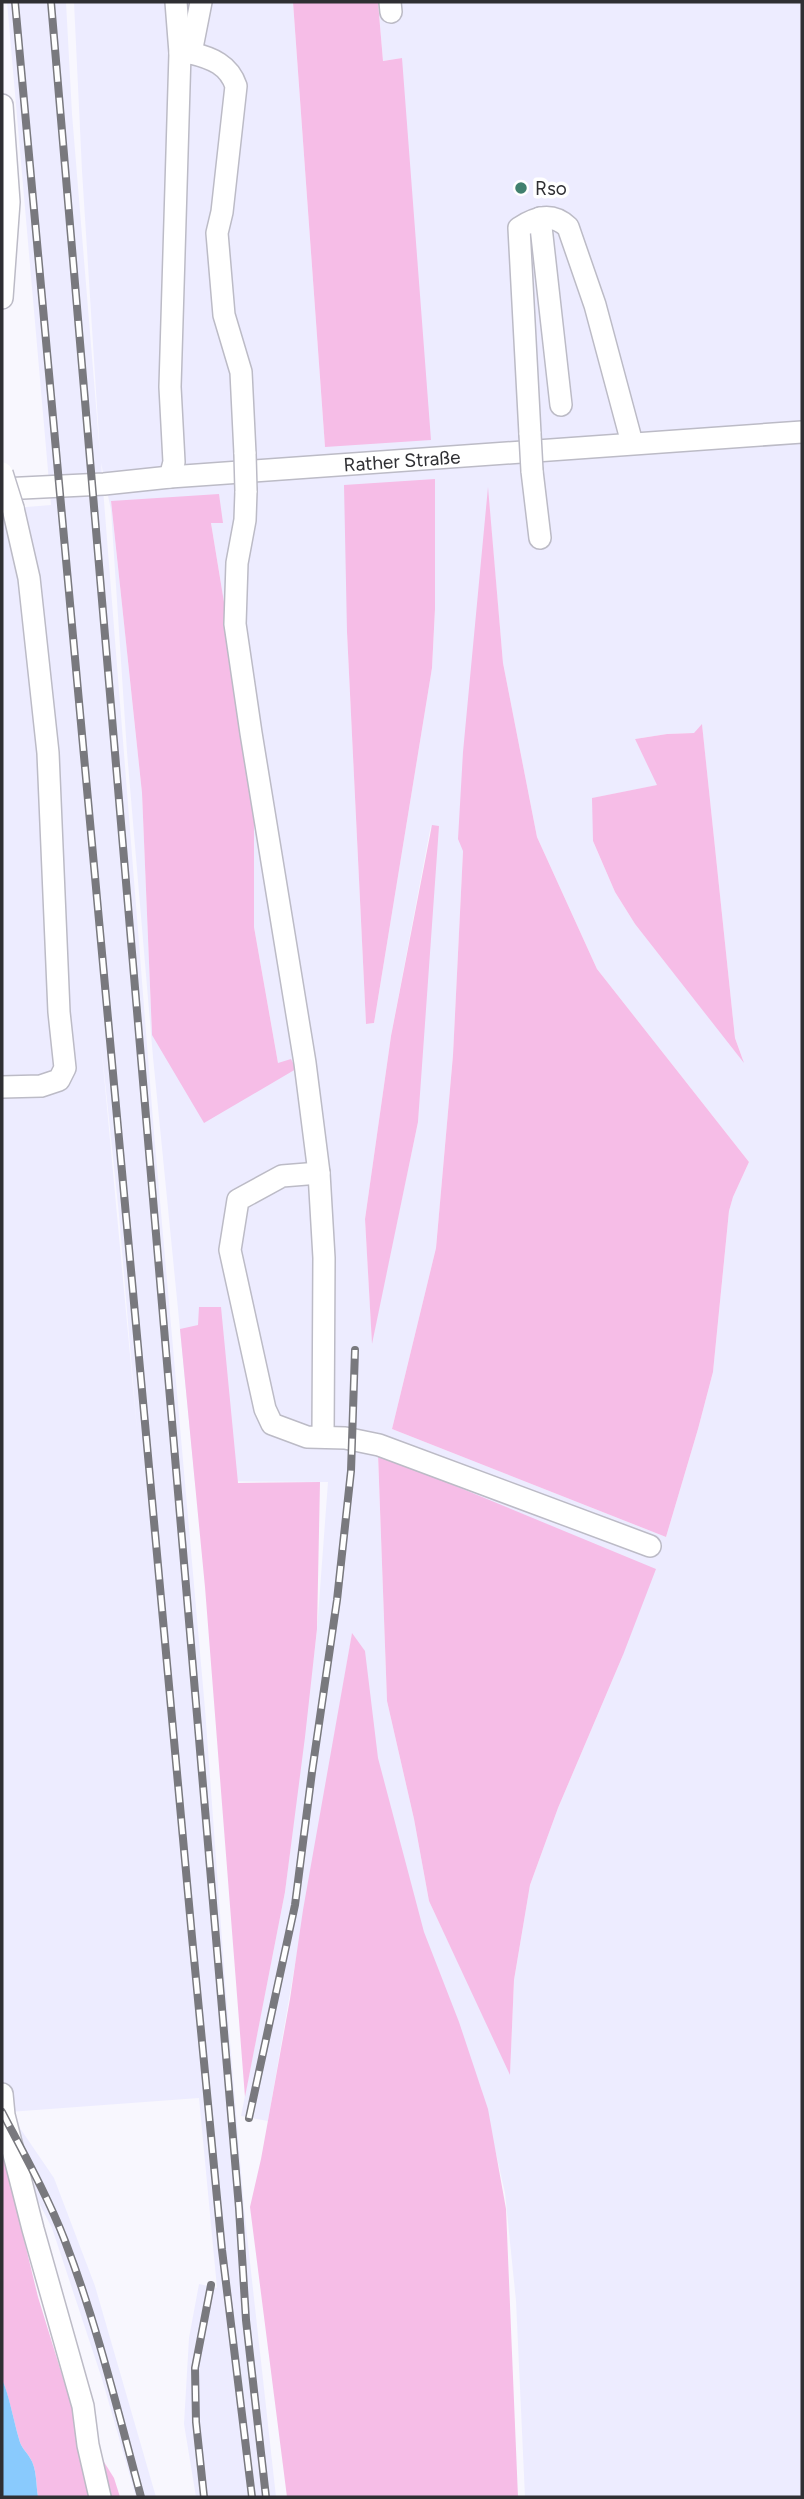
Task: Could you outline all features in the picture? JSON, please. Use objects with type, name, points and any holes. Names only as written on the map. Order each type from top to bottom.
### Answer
[{"type":"street","points":[[176,2],[186,53]]},
{"type":"street","points":[[170,477],[174,462],[170,387],[186,53],[201,2]]},
{"type":"street","points":[[186,53],[208,57],[231,71],[236,86],[222,212],[217,233],[224,315],[241,372],[245,454],[246,491],[237,563],[235,624],[305,1063],[319,1173],[324,1258],[323,1436]]},
{"type":"street","points":[[2,105],[9,202],[2,298]]},
{"type":"street","points":[[540,538],[532,471],[519,228],[533,219],[548,217],[561,220],[568,227],[595,305],[632,443]]},
{"type":"street","points":[[540,218],[561,405]]},
{"type":"street","name":"Rather Straße","points":[[2,489],[104,484],[802,432]]},
{"type":"street","points":[[2,473],[29,578],[48,752],[59,1012],[65,1068],[59,1080],[41,1086],[2,1087]]},
{"type":"street","points":[[319,1173],[282,1176],[238,1200],[230,1250],[265,1409],[272,1424],[307,1437],[362,1440],[379,1445],[650,1546]]},
{"type":"street","points":[[2,2094],[4,2115],[33,2228],[83,2406],[88,2445],[100,2497]]},
{"type":"shaded area","points":[[7,2],[66,2],[72,114],[100,454],[74,2],[293,2],[325,447],[402,58],[383,61],[378,2],[802,2],[802,2497],[525,2497],[516,2301],[505,2193],[481,2088],[390,1860],[352,1634],[268,2121],[241,2116],[285,1892],[317,1630],[328,1482],[195,1481],[153,1057],[127,752],[111,510],[101,463],[244,2208],[276,2497],[196,2497],[184,2424],[189,2338],[199,2284],[217,2288],[199,2098],[9,2112],[54,2178],[95,2286],[156,2497],[136,2497],[102,2379],[52,2228],[2,2131],[2,509],[51,505]],"holes":[[[435,480],[432,668],[374,1023],[366,1024],[347,632]],[[488,493],[503,663],[537,837],[597,969],[749,1162],[729,1211],[713,1372],[666,1537],[392,1429],[436,1248],[453,1055],[463,851]],[[111,501],[223,523],[211,523],[254,785],[254,927],[278,1063],[152,1035],[142,793]],[[702,725],[735,1038],[743,1060],[635,924],[615,892],[593,841],[593,798],[658,785],[635,739],[695,733]],[[431,825],[418,1122],[372,1341],[365,1219],[391,1036]],[[101,1043],[119,1215],[137,1430]],[[378,1455],[623,1655],[558,1808],[530,1885],[514,1980],[510,2073],[429,1901],[414,1819],[387,1701]]]},
{"type":"shaded area","points":[[293,2],[378,2],[383,61],[402,58],[431,440],[325,447]]},
{"type":"shaded area","points":[[435,479],[432,668],[374,1023],[366,1024],[347,632],[344,485]]},
{"type":"shaded area","points":[[488,487],[503,663],[537,837],[597,969],[749,1162],[729,1211],[713,1372],[666,1537],[392,1429],[436,1248],[453,1055],[463,851],[458,839],[463,752]]},
{"type":"shaded area","points":[[219,494],[223,523],[211,523],[254,785],[254,927],[278,1063],[291,1059],[296,1069],[204,1123],[152,1035],[142,793],[111,501]]},
{"type":"shaded area","points":[[702,724],[735,1038],[744,1063],[635,924],[615,892],[593,841],[592,798],[657,785],[635,739],[694,733]]},
{"type":"shaded area","points":[[432,825],[439,826],[418,1122],[372,1344],[365,1219],[391,1036]]},
{"type":"shaded area","points":[[199,1307],[221,1307],[238,1483],[320,1482],[317,1629],[305,1737],[285,1892],[245,2097],[205,1587],[180,1329],[198,1325]]},
{"type":"shaded area","points":[[378,1454],[656,1569],[558,1808],[530,1885],[514,1980],[510,2075],[429,1901],[414,1819],[387,1701]]},
{"type":"shaded area","points":[[352,1633],[365,1651],[378,1758],[424,1932],[459,2022],[488,2109],[506,2209],[518,2497],[287,2497],[250,2207],[290,1999]]},
{"type":"shaded area","points":[[2,2149],[38,2297],[74,2414],[114,2478],[120,2497],[38,2497],[34,2467],[20,2442],[2,2379]]},
{"type":"water","points":[[2,2379],[20,2442],[34,2467],[38,2497],[2,2497]]},
{"type":"railway","points":[[15,2],[192,1937],[222,2250],[252,2497]]},
{"type":"railway","points":[[51,2],[239,2208],[246,2320],[266,2497]]},
{"type":"railway","points":[[249,2118],[295,1905],[337,1600],[351,1471],[355,1350]]},
{"type":"railway","points":[[2,2112],[51,2208],[77,2272],[141,2497]]},
{"type":"railway","points":[[204,2497],[196,2422],[195,2368],[211,2285]]},
{"type":"place","name":"Rso","points":[[521,188]]}]
